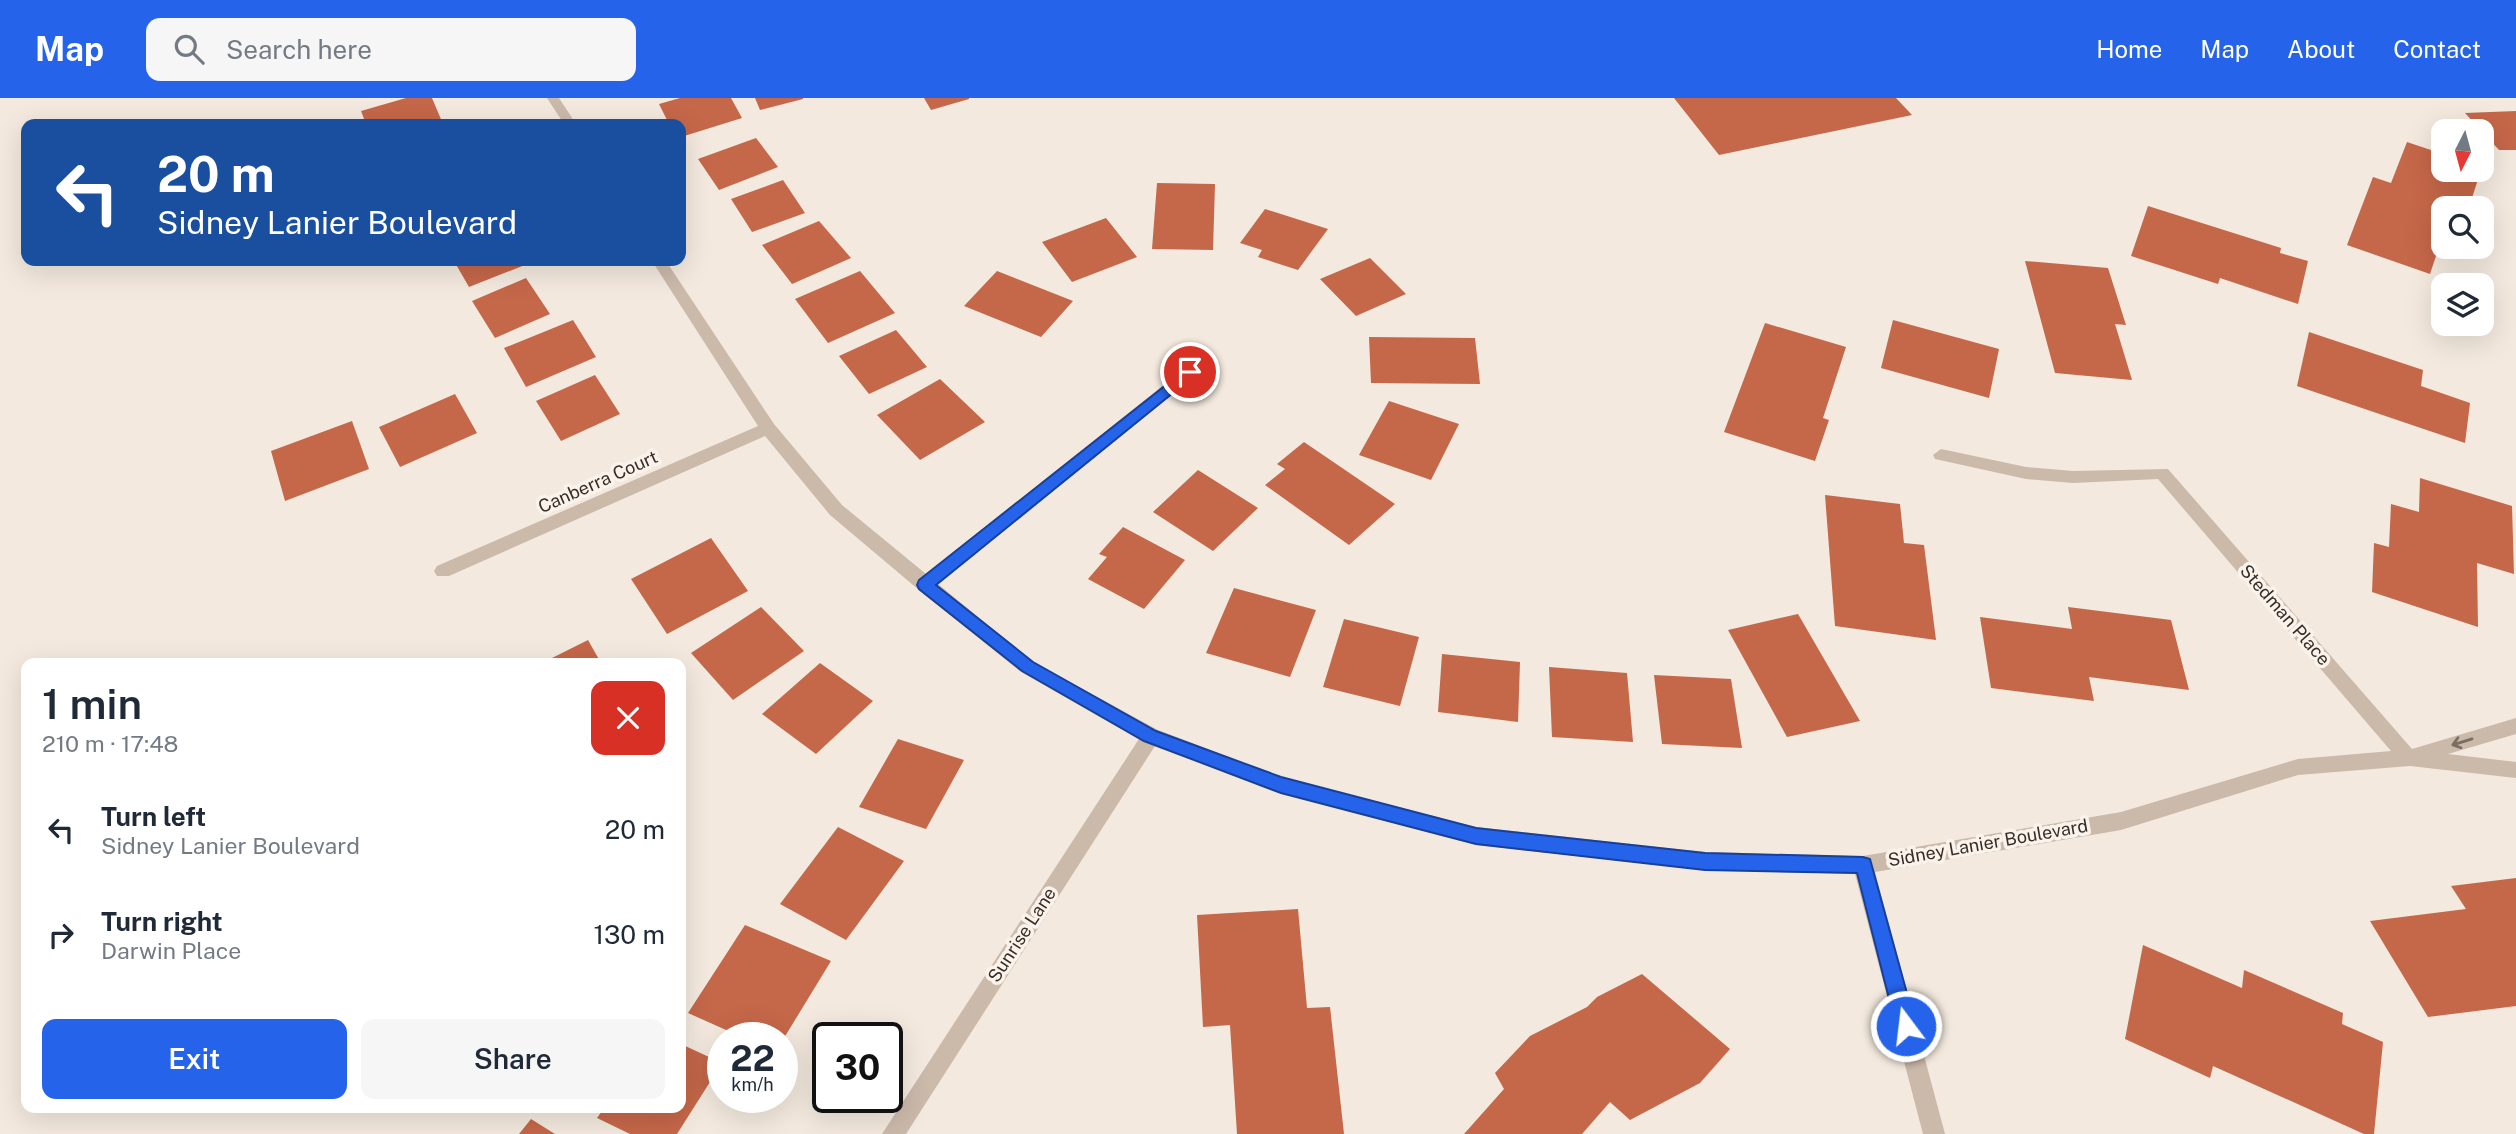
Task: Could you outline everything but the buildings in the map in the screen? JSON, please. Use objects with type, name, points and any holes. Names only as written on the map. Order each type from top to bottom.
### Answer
[{"type":"street","points":[[553,98],[567,119]]},
{"type":"street","name":"Sidney Lanier Boulevard","points":[[662,266],[768,428],[836,510],[1027,667],[1150,736],[1281,785],[1476,836],[1705,861],[1863,865],[2121,821],[2298,766],[2408,758],[2516,726]]},
{"type":"street","points":[[925,585],[1190,372]]},
{"type":"street","name":"Canberra Court","points":[[443,571],[768,428]]},
{"type":"street","name":"Stedman Place","points":[[1941,455],[2026,473],[2073,477],[2162,473],[2408,758]]},
{"type":"street","name":"Sunrise Lane","points":[[893,1134],[1150,736]]},
{"type":"street","points":[[2408,758],[2516,770]]},
{"type":"street","points":[[1863,865],[1934,1134]]},
{"type":"route","points":[[1190,372],[925,585],[1027,667],[1150,736],[1281,785],[1476,836],[1705,861],[1863,865],[1906,1026]]}]
